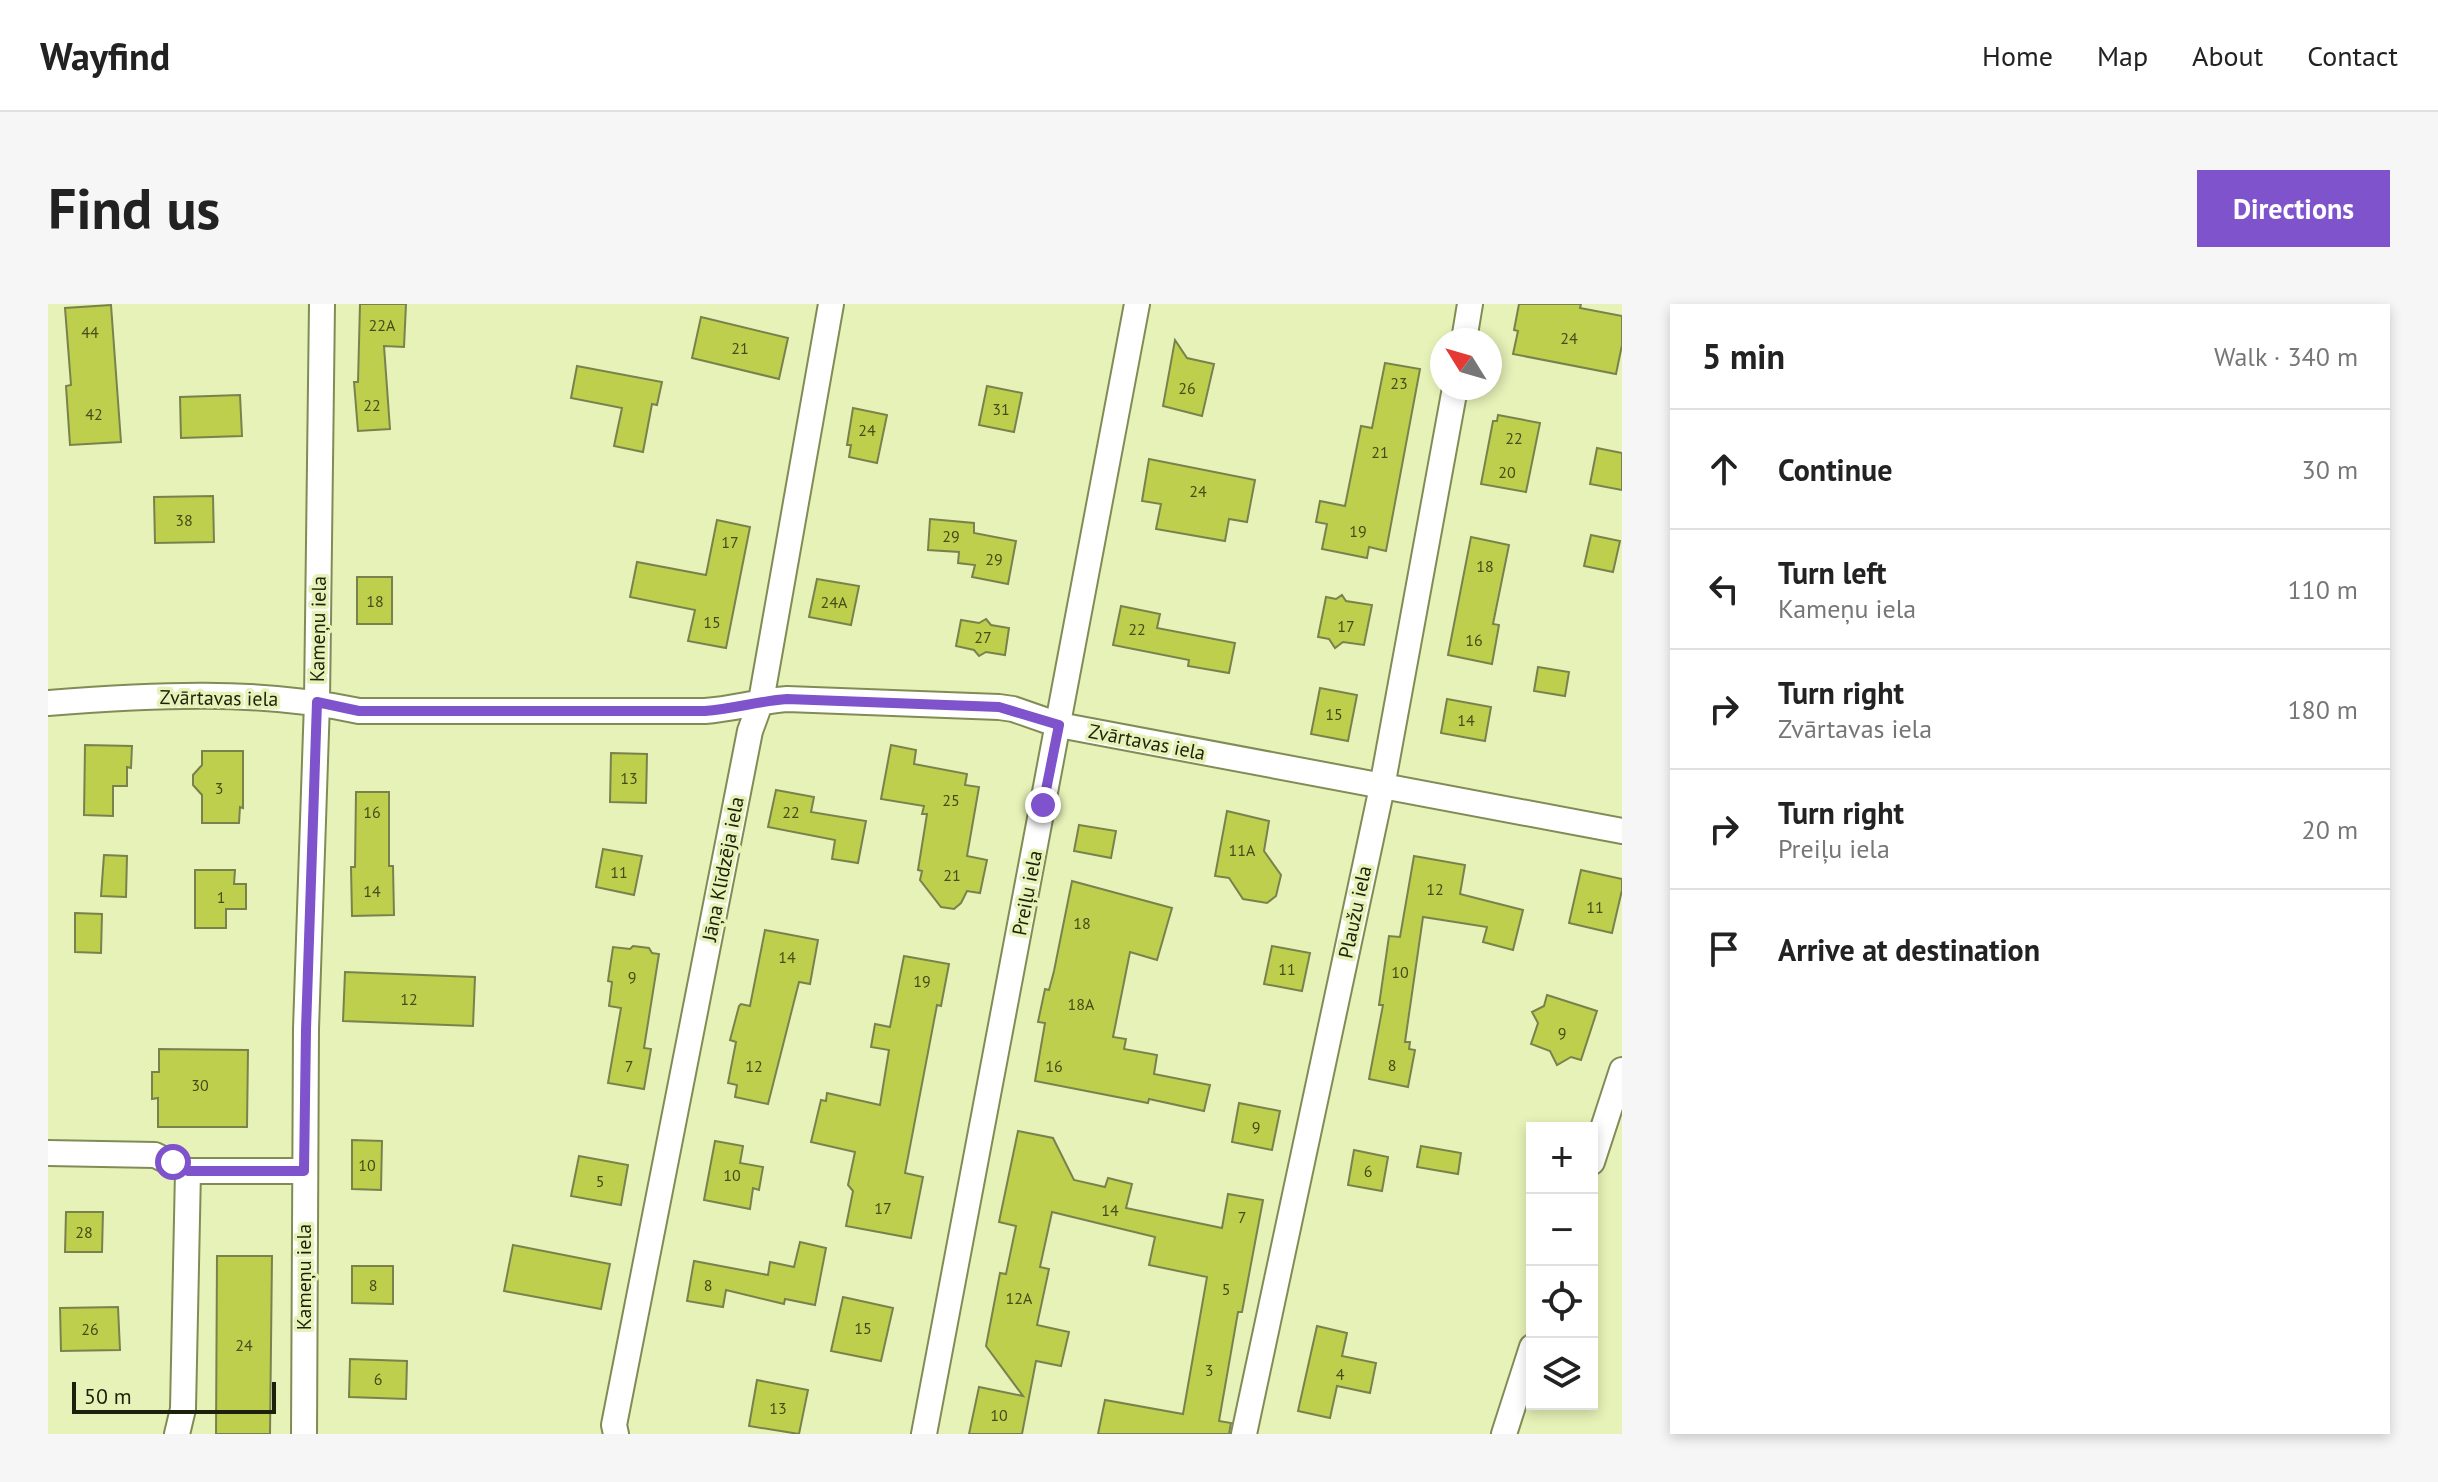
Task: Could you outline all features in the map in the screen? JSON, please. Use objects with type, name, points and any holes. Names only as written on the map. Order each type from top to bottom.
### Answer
[{"type":"street","name":"Kameņu iela","points":[[304,1434],[306,1029],[317,702],[322,304]]},
{"type":"street","name":"Jāņa Klīdzēja iela","points":[[616,1434],[614,1425],[750,731],[761,701],[831,304]]},
{"type":"street","name":"Preiļu iela","points":[[924,1434],[1137,304]]},
{"type":"street","points":[[1466,328],[1470,304]]},
{"type":"street","name":"Plaužu iela","points":[[1244,1434],[1382,787],[1453,400]]},
{"type":"street","name":"Zvārtavas iela","points":[[48,703],[129,697],[266,698],[317,702],[359,711],[705,711],[787,699],[999,707],[1059,725],[1622,831]]},
{"type":"street","points":[[1598,1144],[1622,1070]]},
{"type":"street","points":[[48,1153],[155,1155],[188,1171],[304,1171]]},
{"type":"street","points":[[177,1434],[183,1409],[188,1171]]},
{"type":"street","points":[[1504,1434],[1526,1366]]},
{"type":"building","points":[[360,304],[406,304],[404,347],[384,346],[390,429],[358,431],[354,382],[358,382]]},
{"type":"building","points":[[1519,304],[1581,304],[1580,308],[1622,316],[1622,345],[1616,374],[1513,354]]},
{"type":"building","points":[[111,305],[121,442],[70,445],[66,386],[71,385],[65,308]]},
{"type":"building","points":[[701,317],[788,338],[779,379],[692,358]]},
{"type":"building","points":[[1175,340],[1187,358],[1214,364],[1202,416],[1163,406]]},
{"type":"building","points":[[1385,363],[1420,369],[1386,551],[1369,547],[1367,558],[1322,549],[1327,524],[1316,522],[1320,501],[1345,506],[1361,426],[1372,428]]},
{"type":"building","points":[[577,366],[662,382],[657,405],[652,404],[643,452],[614,446],[622,408],[571,398]]},
{"type":"building","points":[[987,386],[1022,393],[1014,432],[979,425]]},
{"type":"building","points":[[240,395],[242,436],[181,438],[180,397]]},
{"type":"building","points":[[853,408],[887,415],[877,463],[849,457],[851,445],[847,445]]},
{"type":"building","points":[[1498,415],[1540,423],[1526,492],[1481,484],[1493,421],[1497,421]]},
{"type":"building","points":[[1597,448],[1622,453],[1622,490],[1590,484]]},
{"type":"building","points":[[1149,459],[1255,480],[1247,522],[1229,519],[1225,541],[1156,529],[1161,504],[1142,501]]},
{"type":"building","points":[[213,496],[214,542],[155,543],[154,497]]},
{"type":"building","points":[[930,519],[974,523],[974,533],[1016,541],[1008,584],[972,577],[975,565],[958,563],[959,552],[928,550]]},
{"type":"building","points":[[717,520],[750,527],[726,648],[688,641],[695,610],[630,597],[637,562],[706,575]]},
{"type":"building","points":[[1591,535],[1620,541],[1613,572],[1584,566]]},
{"type":"building","points":[[1471,537],[1509,545],[1493,624],[1499,625],[1492,664],[1448,655]]},
{"type":"building","points":[[357,577],[392,577],[392,624],[357,624]]},
{"type":"building","points":[[817,579],[859,586],[851,625],[809,617]]},
{"type":"building","points":[[1342,595],[1346,601],[1372,605],[1364,645],[1343,642],[1335,648],[1329,639],[1318,637],[1326,597],[1336,599]]},
{"type":"building","points":[[1121,606],[1160,614],[1157,628],[1235,643],[1229,673],[1188,666],[1189,660],[1113,645]]},
{"type":"building","points":[[986,619],[991,625],[1009,628],[1005,655],[986,652],[979,656],[974,650],[956,646],[961,620],[979,623]]},
{"type":"building","points":[[1538,667],[1569,672],[1565,696],[1534,691]]},
{"type":"building","points":[[1320,688],[1357,695],[1348,741],[1311,734]]},
{"type":"building","points":[[1447,699],[1491,707],[1485,741],[1441,733]]},
{"type":"building","points":[[85,745],[132,746],[127,786],[113,786],[113,816],[84,815]]},
{"type":"building","points":[[891,745],[916,750],[914,764],[967,774],[965,785],[979,787],[967,856],[987,860],[980,893],[967,891],[954,909],[941,907],[920,880],[922,871],[918,870],[927,814],[922,814],[924,806],[881,799]]},
{"type":"building","points":[[202,751],[243,751],[243,808],[240,807],[239,823],[202,823],[202,795],[193,785],[193,775],[202,765]]},
{"type":"building","points":[[611,753],[647,754],[646,803],[610,802]]},
{"type":"building","points":[[776,790],[814,797],[811,812],[866,821],[858,863],[832,859],[835,840],[768,827]]},
{"type":"building","points":[[356,792],[389,792],[389,866],[393,866],[394,915],[352,916],[351,867],[355,867]]},
{"type":"building","points":[[1227,811],[1269,821],[1264,851],[1281,875],[1276,896],[1267,903],[1243,899],[1229,878],[1215,876]]},
{"type":"building","points":[[1079,825],[1116,831],[1111,858],[1074,851]]},
{"type":"building","points":[[603,849],[642,856],[634,895],[596,887]]},
{"type":"building","points":[[104,855],[127,856],[126,897],[101,896]]},
{"type":"building","points":[[1414,856],[1465,865],[1460,894],[1523,910],[1513,950],[1483,942],[1487,927],[1423,917],[1405,1042],[1410,1042],[1409,1049],[1415,1050],[1408,1087],[1369,1079],[1383,1005],[1379,1005],[1389,936],[1400,937]]},
{"type":"building","points":[[195,870],[235,870],[234,884],[246,884],[246,909],[226,909],[226,928],[195,928]]},
{"type":"building","points":[[1581,870],[1622,879],[1612,933],[1569,923]]},
{"type":"building","points":[[1072,881],[1172,908],[1157,960],[1130,952],[1113,1037],[1126,1039],[1124,1049],[1157,1055],[1154,1074],[1210,1085],[1204,1111],[1035,1081],[1045,1023],[1038,1022],[1045,989],[1049,990],[1054,971]]},
{"type":"building","points":[[75,913],[102,914],[101,953],[75,952]]},
{"type":"building","points":[[765,930],[818,940],[810,984],[799,982],[768,1104],[735,1097],[737,1085],[728,1083],[736,1042],[730,1040],[739,1006],[750,1006]]},
{"type":"building","points":[[633,946],[649,948],[652,953],[659,954],[644,1048],[651,1049],[644,1089],[608,1083],[621,1008],[609,1006],[612,982],[608,981],[613,947],[630,949]]},
{"type":"building","points":[[1272,946],[1310,953],[1302,991],[1264,984]]},
{"type":"building","points":[[904,956],[949,964],[941,1006],[937,1005],[905,1173],[923,1177],[911,1238],[846,1226],[853,1191],[848,1185],[855,1152],[811,1142],[821,1100],[826,1101],[827,1093],[880,1105],[889,1050],[871,1047],[875,1024],[890,1027]]},
{"type":"building","points":[[345,972],[475,977],[473,1026],[343,1021]]},
{"type":"building","points":[[1547,995],[1597,1011],[1581,1060],[1571,1057],[1557,1065],[1550,1051],[1531,1044],[1538,1023],[1532,1012],[1544,1006]]},
{"type":"building","points":[[159,1049],[248,1050],[247,1127],[158,1127],[158,1098],[152,1099],[152,1072],[159,1072]]},
{"type":"building","points":[[1239,1103],[1280,1111],[1272,1150],[1232,1142]]},
{"type":"building","points":[[1018,1131],[1053,1138],[1074,1180],[1105,1187],[1108,1178],[1132,1184],[1126,1208],[1222,1228],[1228,1194],[1263,1200],[1242,1312],[1238,1312],[1219,1421],[1231,1423],[1229,1434],[1098,1434],[1105,1400],[1183,1414],[1207,1277],[1149,1265],[1155,1237],[1052,1212],[1040,1267],[1049,1269],[1037,1325],[1069,1332],[1061,1366],[1036,1361],[1022,1434],[969,1434],[979,1387],[1023,1396],[986,1346],[1000,1273],[1006,1274],[1016,1226],[999,1222]]},
{"type":"building","points":[[352,1140],[382,1141],[381,1190],[352,1189]]},
{"type":"building","points":[[715,1141],[743,1146],[740,1163],[763,1167],[759,1190],[753,1188],[750,1209],[704,1200]]},
{"type":"building","points":[[1421,1146],[1461,1153],[1458,1174],[1417,1167]]},
{"type":"building","points":[[1354,1150],[1388,1157],[1382,1191],[1348,1185]]},
{"type":"building","points":[[579,1156],[628,1165],[621,1205],[571,1196]]},
{"type":"building","points":[[66,1212],[103,1212],[102,1252],[65,1252]]},
{"type":"building","points":[[800,1242],[826,1248],[815,1305],[785,1299],[784,1304],[726,1290],[723,1307],[687,1301],[694,1261],[768,1275],[770,1262],[794,1267]]},
{"type":"building","points":[[513,1245],[610,1264],[601,1309],[504,1291]]},
{"type":"building","points":[[217,1256],[272,1256],[270,1434],[216,1434]]},
{"type":"building","points":[[352,1266],[393,1266],[393,1304],[352,1303]]},
{"type":"building","points":[[843,1297],[893,1308],[881,1361],[831,1351]]},
{"type":"building","points":[[118,1307],[120,1350],[61,1351],[60,1308]]},
{"type":"building","points":[[1317,1326],[1347,1333],[1342,1356],[1376,1363],[1370,1393],[1337,1386],[1330,1418],[1298,1411]]},
{"type":"building","points":[[350,1359],[407,1361],[406,1399],[349,1397]]},
{"type":"building","points":[[757,1380],[808,1390],[799,1434],[749,1426]]},
{"type":"route","points":[[173,1162],[188,1171],[304,1171],[317,702],[359,711],[705,711],[787,699],[999,707],[1059,725],[1043,805]]}]
